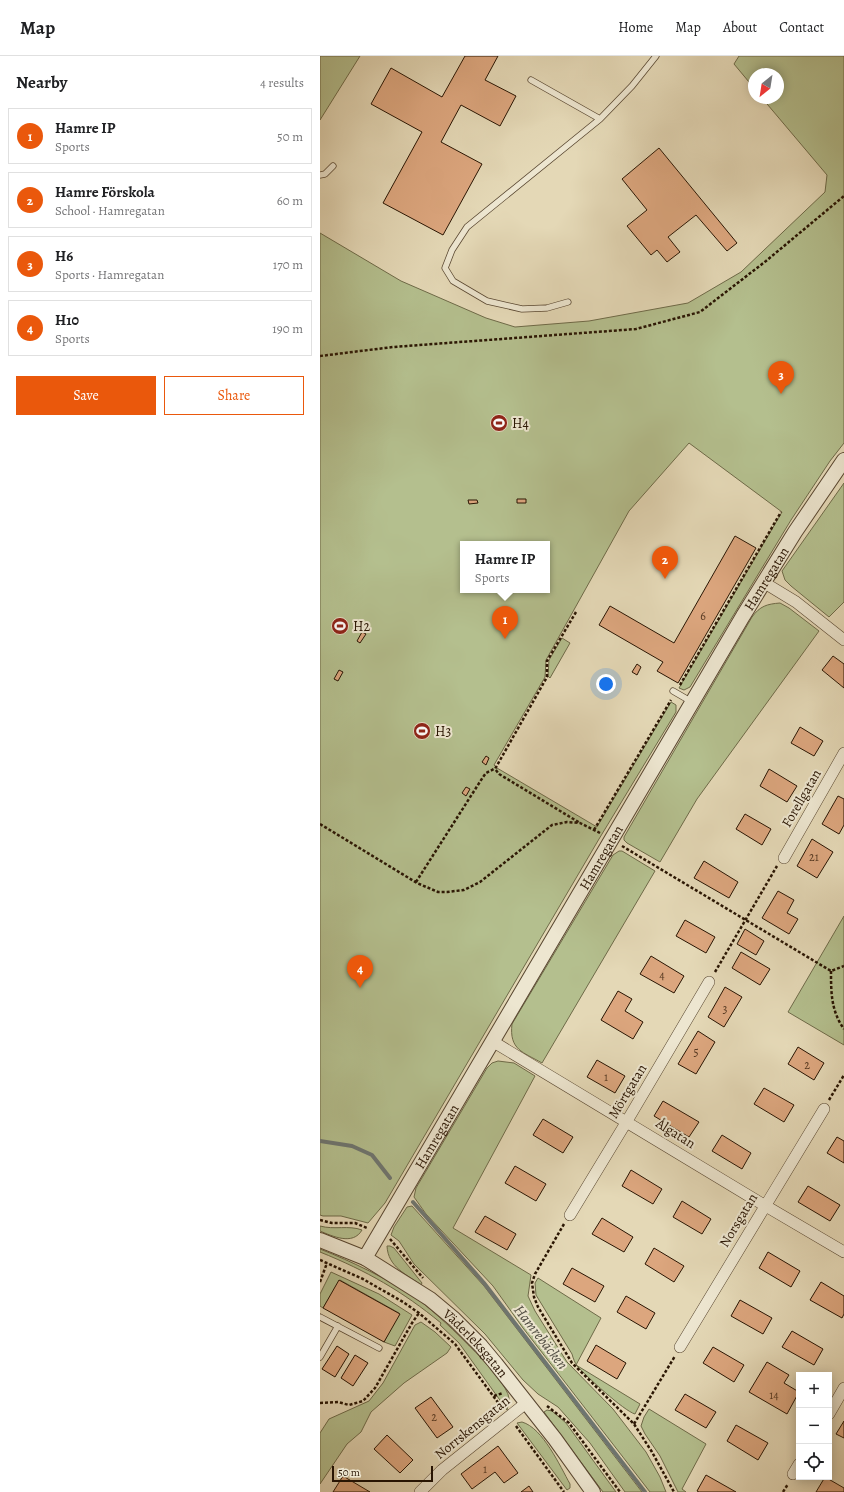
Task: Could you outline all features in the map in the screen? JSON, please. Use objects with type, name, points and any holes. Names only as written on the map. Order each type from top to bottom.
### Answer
[{"type":"street","name":"Hamregatan","points":[[365,1258],[763,582],[844,460]]},
{"type":"street","points":[[763,582],[796,602],[844,640]]},
{"type":"street","name":"Forellgatan","points":[[784,858],[844,753]]},
{"type":"street","name":"Mörtgatan","points":[[570,1215],[709,982]]},
{"type":"street","name":"Ålgatan","points":[[492,1041],[844,1252]]},
{"type":"street","name":"Norsgatan","points":[[680,1347],[764,1205],[824,1109]]},
{"type":"street","name":"Väderleksgatan","points":[[320,1240],[365,1258],[430,1299],[454,1319],[484,1350],[555,1439],[593,1492]]},
{"type":"street","points":[[832,1409],[844,1388]]},
{"type":"street","name":"Norrskensgatan","points":[[420,1492],[442,1470],[526,1403]]},
{"type":"lane","points":[[568,302],[547,308],[522,309],[493,302],[467,290],[453,281],[445,268],[452,250],[467,227],[600,119],[632,86],[656,56]]},
{"type":"lane","points":[[531,80],[600,119]]},
{"type":"lane","points":[[320,175],[325,174],[333,166]]},
{"type":"lane","points":[[674,692],[692,702]]},
{"type":"lane","points":[[320,1317],[379,1348]]},
{"type":"lane","points":[[320,1357],[338,1326]]},
{"type":"path","points":[[320,356],[393,347],[636,329],[700,312],[766,261],[844,196]]},
{"type":"path","points":[[594,830],[781,512]]},
{"type":"path","points":[[416,882],[483,777],[486,773],[495,769],[547,678],[547,660],[576,612]]},
{"type":"path","points":[[495,769],[499,774],[580,823],[611,839],[831,971]]},
{"type":"path","points":[[320,824],[416,882],[438,892],[447,892],[464,890],[480,882],[552,825],[567,822],[580,823]]},
{"type":"path","points":[[709,982],[746,921],[774,870],[784,858]]},
{"type":"path","points":[[831,971],[844,966]]},
{"type":"path","points":[[831,971],[831,990],[834,1012],[844,1029]]},
{"type":"path","points":[[824,1109],[844,1075]]},
{"type":"path","points":[[570,1215],[535,1274],[532,1283],[534,1297],[538,1307],[572,1363],[634,1424],[652,1452],[674,1492]]},
{"type":"path","points":[[320,1260],[363,1279],[403,1302],[419,1313],[455,1344],[564,1492]]},
{"type":"path","points":[[320,1282],[327,1263]]},
{"type":"path","points":[[320,1403],[338,1402],[349,1405],[363,1401],[375,1388],[419,1313]]},
{"type":"path","points":[[634,1424],[680,1347]]},
{"type":"path","points":[[494,1396],[507,1392]]},
{"type":"path","points":[[546,1405],[569,1423],[620,1492]]},
{"type":"green space","points":[[320,56],[360,56],[320,120]]},
{"type":"green space","points":[[739,56],[844,56],[844,443],[830,461],[791,520],[690,687],[684,690],[679,688],[782,512],[689,443],[629,511],[546,660],[545,677],[494,765],[597,827],[671,702],[676,705],[676,712],[599,839],[385,1203],[368,1223],[341,1216],[320,1215],[320,233],[401,281],[486,318],[515,327],[589,321],[688,303],[741,272],[825,192],[827,175],[767,104],[784,104],[784,68],[748,68],[748,81],[734,64]]},
{"type":"green space","points":[[844,483],[844,602],[829,617],[791,586],[785,580],[782,571]]},
{"type":"green space","points":[[780,603],[819,631],[697,799],[660,862],[627,843],[624,840],[624,837],[752,617],[764,606]]},
{"type":"green space","points":[[562,638],[570,643],[550,678],[548,676],[549,660]]},
{"type":"green space","points":[[619,851],[622,851],[655,871],[542,1063],[523,1053],[515,1045],[512,1033],[512,1024],[613,855]]},
{"type":"green space","points":[[844,916],[844,1045],[788,1012]]},
{"type":"green space","points":[[498,1061],[514,1063],[535,1076],[453,1228],[531,1275],[528,1296],[535,1311],[567,1362],[613,1409],[646,1452],[660,1477],[666,1492],[650,1492],[523,1328],[493,1286],[426,1214],[414,1197],[416,1188],[487,1068],[492,1063]]},
{"type":"green space","points":[[412,1206],[484,1286],[642,1492],[625,1492],[590,1443],[558,1407],[538,1394],[523,1380],[485,1334],[414,1264],[399,1241],[391,1235],[394,1227],[407,1207]]},
{"type":"green space","points":[[320,1226],[362,1230],[358,1235],[348,1239],[336,1237],[320,1231]]},
{"type":"green space","points":[[387,1246],[394,1248],[422,1283],[421,1285],[394,1265],[388,1253]]},
{"type":"green space","points":[[320,1249],[381,1277],[416,1298],[438,1316],[483,1361],[505,1388],[509,1398],[507,1410],[459,1343],[440,1325],[441,1323],[398,1291],[369,1274],[320,1252]]},
{"type":"green space","points":[[331,1272],[379,1294],[412,1315],[395,1346],[384,1342],[399,1313],[340,1280],[323,1308],[320,1306],[320,1294]]},
{"type":"green space","points":[[538,1278],[601,1318],[576,1365],[572,1354],[536,1295],[535,1283]]},
{"type":"green space","points":[[421,1322],[435,1332],[451,1347],[447,1353],[404,1383],[371,1412],[361,1432],[347,1444],[320,1484],[320,1433],[329,1419],[369,1401],[383,1383],[415,1325]]},
{"type":"green space","points":[[577,1365],[640,1404],[635,1414],[614,1400],[581,1371]]},
{"type":"green space","points":[[649,1409],[706,1444],[682,1489],[686,1492],[678,1492],[660,1456],[641,1426]]},
{"type":"green space","points":[[547,1410],[552,1411],[566,1423],[616,1492],[603,1492],[544,1412]]},
{"type":"green space","points":[[522,1422],[537,1432],[550,1448],[570,1484],[570,1488],[567,1490],[517,1423]]},
{"type":"building","points":[[465,56],[498,56],[485,80],[516,96],[500,126],[461,105],[441,142],[482,164],[443,235],[383,203],[422,132],[371,104],[391,68],[442,97]]},
{"type":"building","points":[[659,148],[737,243],[727,251],[696,215],[668,237],[680,252],[667,262],[657,250],[651,255],[627,226],[647,210],[622,179]]},
{"type":"building","points":[[517,499],[526,499],[526,503],[517,503]]},
{"type":"building","points":[[468,500],[477,500],[478,503],[469,504]]},
{"type":"building","points":[[735,536],[756,548],[678,683],[657,671],[663,662],[599,625],[610,606],[674,643]]},
{"type":"building","points":[[362,632],[366,634],[360,643],[357,641]]},
{"type":"building","points":[[833,656],[844,664],[844,688],[822,670]]},
{"type":"building","points":[[637,664],[641,667],[637,675],[632,672]]},
{"type":"building","points":[[339,670],[343,672],[338,681],[334,679]]},
{"type":"building","points":[[800,727],[823,741],[814,756],[791,743]]},
{"type":"building","points":[[486,756],[489,758],[486,765],[482,762]]},
{"type":"building","points":[[769,769],[797,786],[787,802],[760,786]]},
{"type":"building","points":[[466,787],[470,789],[466,796],[462,793]]},
{"type":"building","points":[[838,796],[844,799],[844,825],[839,834],[822,824]]},
{"type":"building","points":[[745,814],[771,829],[762,845],[736,829]]},
{"type":"building","points":[[812,839],[833,852],[817,878],[797,866]]},
{"type":"building","points":[[704,861],[738,882],[729,898],[694,878]]},
{"type":"building","points":[[778,891],[794,900],[787,913],[798,919],[789,934],[762,918]]},
{"type":"building","points":[[685,920],[715,937],[706,953],[676,936]]},
{"type":"building","points":[[745,929],[764,941],[756,955],[737,944]]},
{"type":"building","points":[[741,952],[770,969],[760,985],[732,968]]},
{"type":"building","points":[[651,956],[684,976],[674,993],[640,974]]},
{"type":"building","points":[[725,987],[742,997],[724,1027],[708,1017]]},
{"type":"building","points":[[618,991],[632,999],[625,1011],[643,1022],[633,1039],[601,1020]]},
{"type":"building","points":[[698,1031],[715,1042],[696,1074],[678,1064]]},
{"type":"building","points":[[798,1047],[824,1063],[814,1080],[788,1064]]},
{"type":"building","points":[[597,1060],[625,1076],[615,1093],[587,1077]]},
{"type":"building","points":[[764,1088],[794,1105],[784,1122],[754,1104]]},
{"type":"building","points":[[663,1101],[699,1122],[689,1137],[654,1116]]},
{"type":"building","points":[[543,1119],[573,1137],[563,1153],[533,1135]]},
{"type":"building","points":[[722,1135],[751,1153],[742,1169],[712,1151]]},
{"type":"building","points":[[837,1137],[844,1141],[844,1163],[827,1153]]},
{"type":"building","points":[[515,1166],[546,1184],[536,1201],[505,1183]]},
{"type":"building","points":[[631,1170],[662,1189],[653,1204],[622,1186]]},
{"type":"building","points":[[808,1186],[840,1205],[830,1221],[798,1202]]},
{"type":"building","points":[[682,1201],[711,1219],[702,1234],[673,1217]]},
{"type":"building","points":[[485,1216],[516,1234],[507,1250],[475,1232]]},
{"type":"building","points":[[602,1218],[633,1237],[624,1252],[592,1234]]},
{"type":"building","points":[[654,1248],[684,1266],[674,1282],[645,1264]]},
{"type":"building","points":[[768,1252],[800,1271],[791,1287],[759,1268]]},
{"type":"building","points":[[572,1268],[604,1286],[595,1302],[563,1284]]},
{"type":"building","points":[[339,1280],[400,1314],[384,1342],[323,1308]]},
{"type":"building","points":[[821,1282],[844,1296],[844,1314],[842,1318],[810,1300]]},
{"type":"building","points":[[626,1296],[655,1313],[646,1329],[617,1312]]},
{"type":"building","points":[[740,1300],[772,1318],[763,1334],[731,1316]]},
{"type":"building","points":[[792,1331],[823,1349],[814,1365],[782,1347]]},
{"type":"building","points":[[596,1345],[626,1363],[617,1379],[587,1361]]},
{"type":"building","points":[[337,1346],[349,1354],[335,1377],[322,1369]]},
{"type":"building","points":[[713,1347],[744,1365],[734,1382],[703,1363]]},
{"type":"building","points":[[355,1355],[368,1363],[353,1386],[341,1378]]},
{"type":"building","points":[[767,1362],[789,1375],[784,1383],[796,1390],[796,1398],[787,1414],[749,1392]]},
{"type":"building","points":[[685,1394],[716,1412],[706,1428],[675,1410]]},
{"type":"building","points":[[431,1397],[453,1427],[437,1438],[415,1408]]},
{"type":"building","points":[[844,1421],[844,1438],[836,1434]]},
{"type":"building","points":[[736,1425],[768,1443],[758,1460],[727,1441]]},
{"type":"building","points":[[387,1435],[413,1460],[400,1473],[374,1449]]},
{"type":"building","points":[[498,1446],[518,1473],[504,1483],[495,1472],[472,1489],[461,1474]]},
{"type":"building","points":[[706,1475],[736,1492],[697,1491]]},
{"type":"building","points":[[343,1476],[370,1492],[333,1492]]},
{"type":"building","points":[[823,1480],[830,1480],[844,1488],[844,1492],[816,1492]]},
{"type":"building","points":[[529,1486],[533,1492],[521,1492]]},
{"type":"waterway","name":"Hamrebäcken","points":[[320,1141],[352,1146],[372,1155],[390,1178]]},
{"type":"waterway","name":"Hamrebäcken","points":[[413,1202],[484,1283],[645,1492]]},
{"type":"place","name":"H6","points":[[781,394]]},
{"type":"place","name":"H4","points":[[499,423]]},
{"type":"place","name":"Hamre Förskola","points":[[665,579]]},
{"type":"place","name":"H2","points":[[340,626]]},
{"type":"place","name":"Hamre IP","points":[[505,639]]},
{"type":"place","name":"H3","points":[[422,731]]},
{"type":"place","name":"H10","points":[[360,988]]}]
